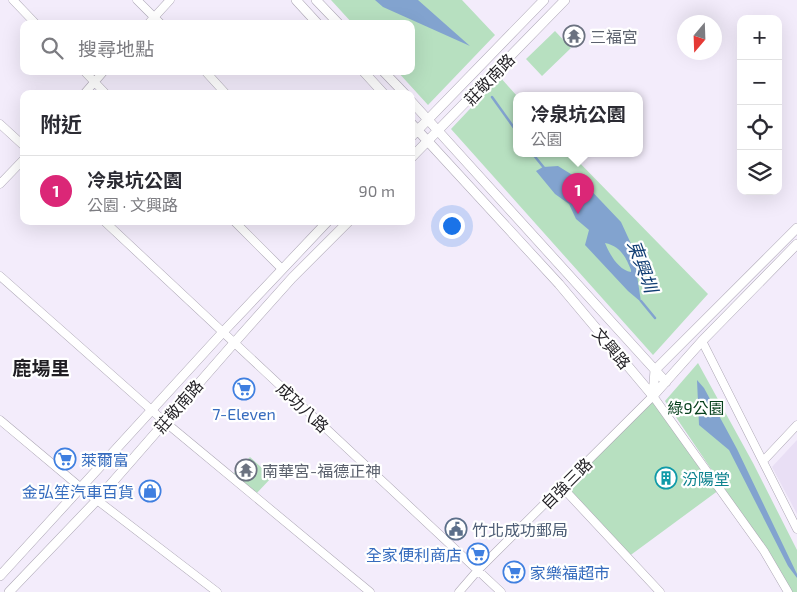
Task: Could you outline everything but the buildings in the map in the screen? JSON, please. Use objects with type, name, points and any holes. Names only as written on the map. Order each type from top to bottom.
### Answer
[{"type":"street","points":[[13,0],[32,20]]},
{"type":"street","points":[[137,0],[157,20]]},
{"type":"street","points":[[151,20],[170,0]]},
{"type":"street","points":[[296,0],[314,20]]},
{"type":"street","points":[[316,0],[335,20]]},
{"type":"street","name":"莊敬南路","points":[[415,129],[429,120],[544,0]]},
{"type":"street","name":"莊敬南路","points":[[415,154],[565,0]]},
{"type":"street","points":[[88,75],[102,90]]},
{"type":"street","points":[[87,90],[100,75]]},
{"type":"street","points":[[209,75],[222,90]]},
{"type":"street","points":[[367,75],[380,90]]},
{"type":"street","points":[[388,75],[401,90]]},
{"type":"street","name":"文興路","points":[[415,105],[666,382]]},
{"type":"street","points":[[0,124],[20,142]]},
{"type":"street","name":"文興路","points":[[415,131],[428,141],[559,284],[653,396],[764,551],[788,592]]},
{"type":"street","points":[[0,184],[20,163]]},
{"type":"street","name":"成功八路","points":[[108,225],[502,592]]},
{"type":"street","points":[[238,225],[282,269]]},
{"type":"street","name":"莊敬南路","points":[[0,576],[223,332],[324,225]]},
{"type":"street","name":"莊敬南路","points":[[9,592],[97,500],[292,278],[345,225]]},
{"type":"street","points":[[653,396],[655,370],[797,228]]},
{"type":"street","name":"自強三路","points":[[459,592],[478,570],[653,396],[702,341],[797,244]]},
{"type":"street","points":[[0,276],[165,422],[370,592]]},
{"type":"street","points":[[702,341],[727,394],[797,529]]},
{"type":"street","points":[[0,420],[80,487],[217,592]]},
{"type":"street","points":[[762,459],[766,458],[797,425]]},
{"type":"street","points":[[562,487],[660,592]]},
{"type":"shaded area","points":[[797,440],[797,514],[772,467]]},
{"type":"green space","points":[[331,0],[462,0],[495,35],[428,105],[401,75],[415,75],[415,20],[349,20]]},
{"type":"green space","points":[[555,31],[571,48],[542,76],[526,59]]},
{"type":"green space","points":[[500,77],[513,92],[513,157],[574,157],[708,294],[653,355],[451,129]]},
{"type":"green space","name":"綠9公園","points":[[698,363],[753,463],[797,550],[797,592],[791,592],[774,562],[665,401]]},
{"type":"green space","points":[[653,396],[719,490],[628,557],[562,487]]},
{"type":"green space","points":[[250,457],[272,477],[255,495],[233,474]]},
{"type":"water","points":[[375,0],[418,0],[470,46],[415,20],[383,7]]},
{"type":"water","points":[[558,166],[582,181],[621,222],[633,248],[641,302],[628,291],[585,245],[589,230],[576,219],[569,204],[555,194],[536,171],[543,167]],"holes":[[[605,243],[610,244],[622,253],[631,272],[626,271],[615,261]]]},
{"type":"water","points":[[697,380],[704,388],[737,449],[797,574],[797,578],[788,566],[729,450],[699,425]]},
{"type":"waterway","name":"東興圳","points":[[492,97],[513,126]]},
{"type":"waterway","name":"東興圳","points":[[535,157],[545,169]]},
{"type":"waterway","name":"東興圳","points":[[641,301],[655,318]]},
{"type":"place","name":"三福宮","points":[[574,36]]},
{"type":"place","name":"冷泉坑公園","points":[[578,214]]},
{"type":"place","name":"7-Eleven","points":[[244,389]]},
{"type":"place","name":"萊爾富","points":[[65,459]]},
{"type":"place","name":"南華宮-福德正神","points":[[246,470]]},
{"type":"place","name":"汾陽堂","points":[[666,478]]},
{"type":"place","name":"金弘笙汽車百貨","points":[[150,491]]},
{"type":"place","name":"竹北成功郵局","points":[[456,529]]},
{"type":"place","name":"全家便利商店","points":[[478,554]]},
{"type":"place","name":"家樂福超市","points":[[514,572]]},
{"type":"district","name":"鹿場里","points":[[41,367]]}]
